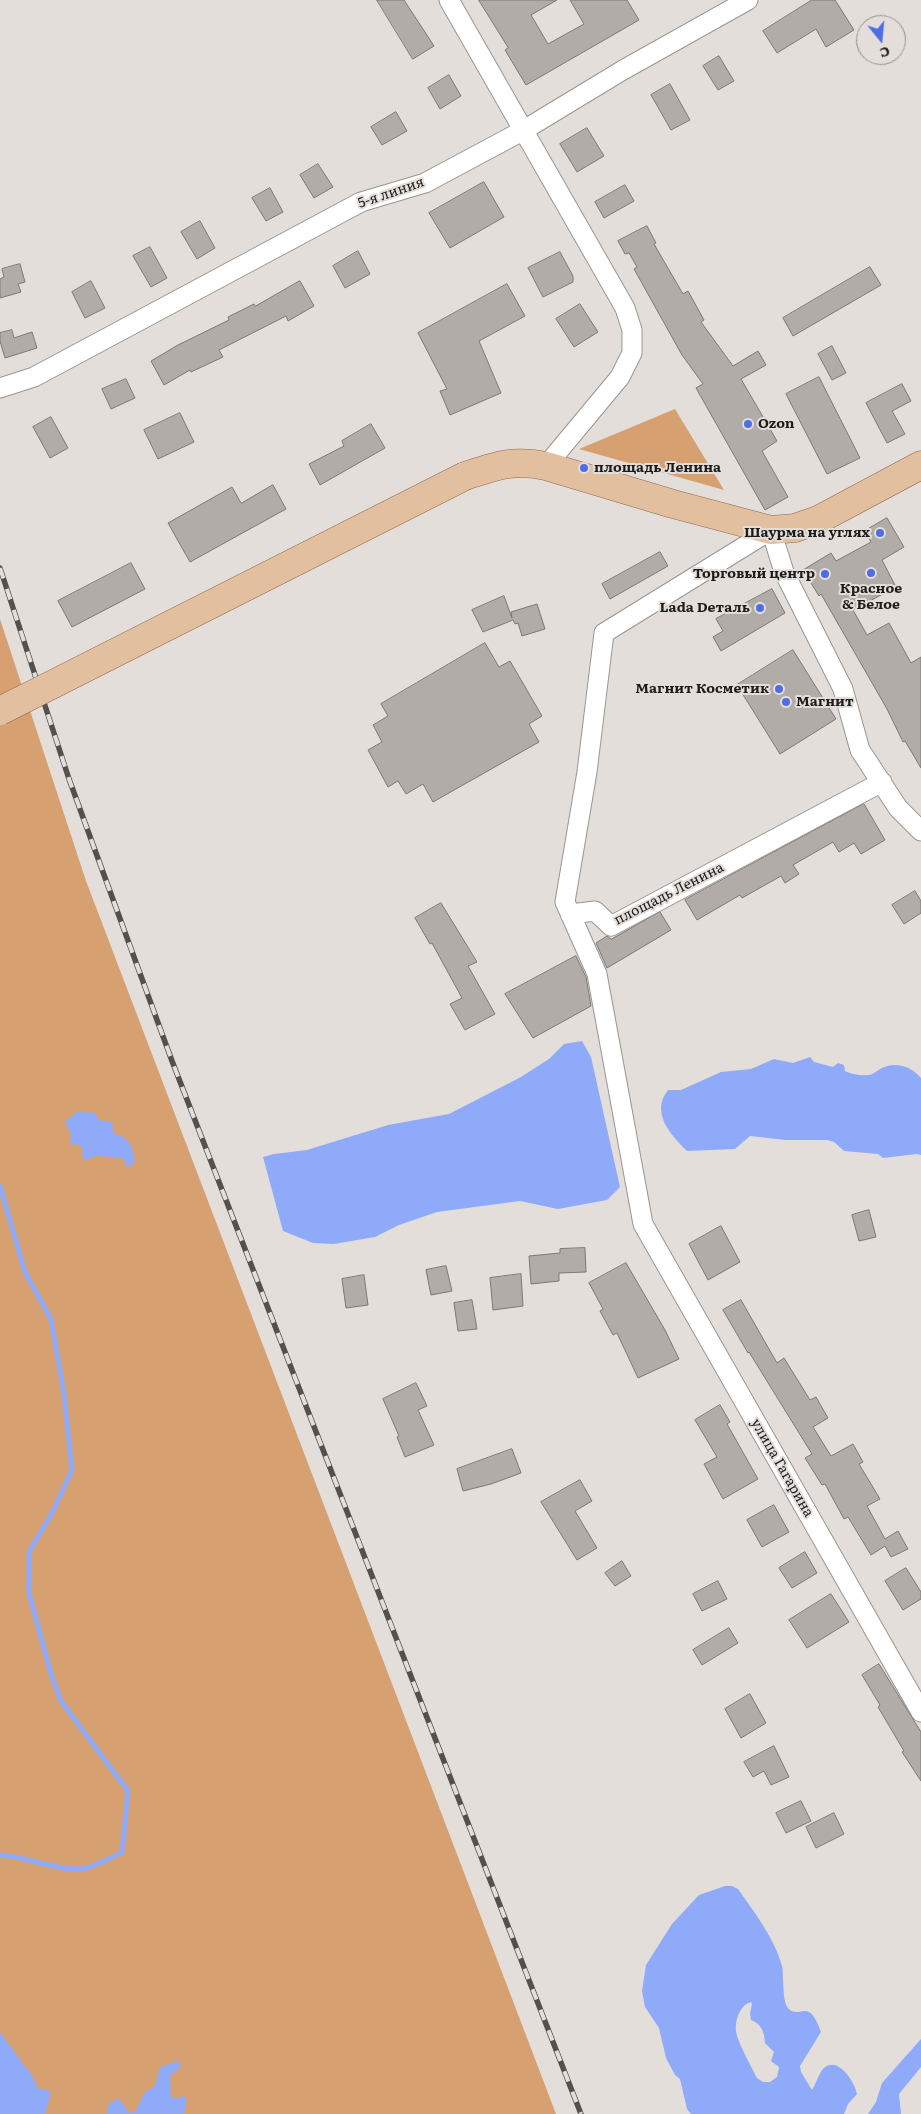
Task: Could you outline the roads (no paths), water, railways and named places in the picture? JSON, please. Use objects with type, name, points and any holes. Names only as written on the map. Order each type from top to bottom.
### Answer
[{"type":"main road","points":[[0,711],[465,476],[507,464],[524,462],[546,466],[673,504],[771,530],[795,528],[818,520],[921,465]]},
{"type":"street","points":[[449,0],[625,308],[632,330],[632,353],[620,377],[546,466]]},
{"type":"street","name":"5-я линия","points":[[0,388],[34,377],[361,202],[425,183],[524,130],[623,70],[748,0]]},
{"type":"street","points":[[570,914],[566,902],[587,772],[604,633],[771,530],[784,572],[843,689],[860,750],[898,808],[921,831]]},
{"type":"street","name":"площадь Ленина","points":[[570,914],[594,911],[611,926],[882,782]]},
{"type":"street","name":"улица Гагарина","points":[[570,914],[597,974],[643,1224],[921,1712]]},
{"type":"water","points":[[582,1041],[591,1057],[620,1187],[607,1200],[558,1209],[520,1201],[437,1212],[399,1225],[375,1237],[334,1244],[313,1243],[283,1231],[263,1157],[307,1150],[388,1125],[449,1114],[521,1077],[549,1059],[564,1044]]},
{"type":"water","points":[[810,1057],[814,1062],[833,1067],[838,1063],[844,1065],[845,1071],[862,1075],[870,1075],[882,1068],[893,1065],[903,1066],[917,1074],[921,1078],[921,1155],[883,1158],[878,1154],[844,1151],[834,1142],[827,1140],[786,1140],[750,1136],[735,1149],[687,1151],[669,1131],[665,1123],[661,1107],[668,1090],[681,1090],[721,1072],[751,1069],[774,1059],[793,1063]]},
{"type":"water","points":[[81,1111],[85,1113],[94,1112],[99,1120],[112,1122],[114,1134],[127,1140],[133,1152],[135,1162],[127,1168],[124,1159],[99,1156],[83,1160],[82,1147],[76,1144],[70,1145],[71,1134],[65,1122],[75,1113]]},
{"type":"water","points":[[725,1886],[732,1886],[738,1889],[757,1916],[779,1956],[782,1966],[786,2005],[792,2011],[804,2011],[812,2014],[821,2032],[800,2066],[801,2072],[812,2090],[821,2071],[828,2065],[834,2065],[845,2071],[853,2083],[857,2094],[848,2104],[844,2114],[691,2114],[687,2109],[680,2079],[675,2075],[666,2058],[659,2028],[645,2007],[642,1991],[646,1965],[672,1924],[699,1895]],"holes":[[[751,2002],[751,2020],[762,2029],[765,2043],[774,2052],[771,2061],[779,2067],[777,2077],[770,2082],[763,2082],[757,2078],[736,2031],[737,2018],[741,2010],[747,2004]]]},
{"type":"water","points":[[0,2032],[30,2072],[39,2089],[46,2089],[51,2093],[45,2114],[0,2114]]},
{"type":"water","points":[[921,2039],[921,2067],[899,2094],[901,2114],[868,2114],[876,2102],[882,2083]]},
{"type":"water","points":[[178,2061],[181,2067],[170,2076],[171,2096],[176,2099],[182,2096],[187,2099],[184,2114],[107,2114],[108,2105],[118,2098],[130,2113],[136,2111],[144,2093],[155,2086],[160,2067]]},
{"type":"waterway","points":[[0,1186],[25,1272],[51,1319],[64,1394],[72,1470],[52,1513],[29,1552],[29,1593],[51,1674],[61,1701],[128,1791],[122,1853],[90,1867],[77,1869],[0,1855]]},
{"type":"railway","points":[[0,568],[69,779],[172,1061],[581,2114]]},
{"type":"place","name":"Ozon","points":[[748,424]]},
{"type":"place","name":"площадь Ленина","points":[[584,468]]},
{"type":"place","name":"Шаурма на углях","points":[[880,533]]},
{"type":"place","name":"Красное & Белое","points":[[871,573]]},
{"type":"place","name":"Торговый центр","points":[[825,574]]},
{"type":"place","name":"Lada Dеталь","points":[[760,608]]},
{"type":"place","name":"Магнит Косметик","points":[[779,689]]},
{"type":"place","name":"Магнит","points":[[786,702]]}]
